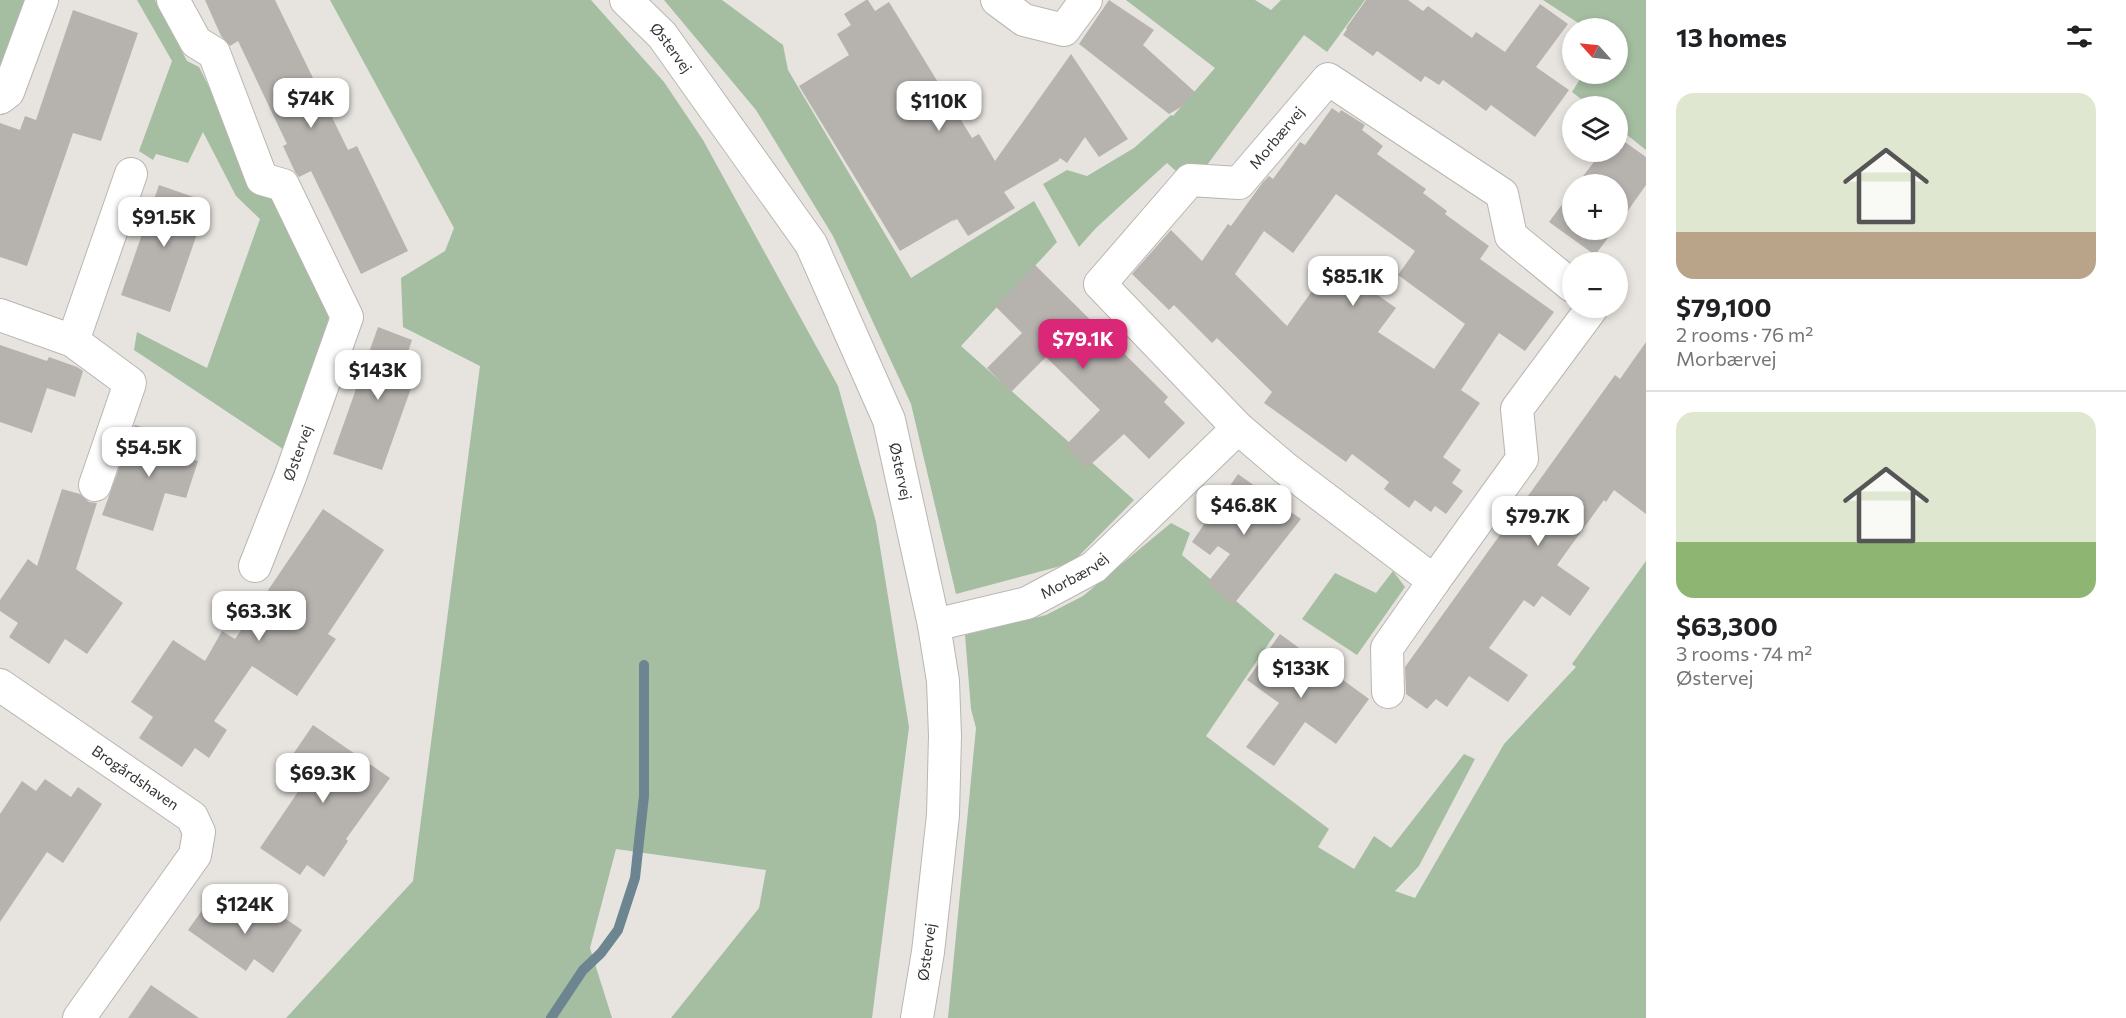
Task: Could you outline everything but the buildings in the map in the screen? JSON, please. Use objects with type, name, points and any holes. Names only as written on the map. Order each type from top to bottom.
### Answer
[{"type":"street","points":[[0,98],[8,92],[42,0]]},
{"type":"street","name":"Østervej","points":[[173,0],[196,42],[214,53],[262,179],[283,185],[347,317],[290,477],[255,566]]},
{"type":"street","name":"Østervej","points":[[626,0],[662,35],[811,244],[889,420],[944,681],[943,815],[928,952],[917,1018]]},
{"type":"street","points":[[997,0],[1024,20],[1064,30],[1086,0]]},
{"type":"street","name":"Morbærvej","points":[[1434,581],[1293,475],[1238,429],[1100,284],[1190,180],[1239,183],[1328,79],[1502,194],[1511,236],[1562,278]]},
{"type":"street","points":[[73,340],[131,174]]},
{"type":"street","points":[[0,315],[73,340],[130,383],[94,485]]},
{"type":"street","points":[[1388,692],[1387,648],[1522,459],[1517,409],[1585,318]]},
{"type":"street","name":"Morbærvej","points":[[934,626],[1027,603],[1094,567],[1238,429]]},
{"type":"street","name":"Brogårdshaven","points":[[0,685],[192,817],[199,832],[195,855],[79,1018]]},
{"type":"green space","points":[[0,0],[31,0],[0,80]]},
{"type":"green space","points":[[137,0],[155,0],[187,61],[199,67],[260,188],[270,194],[329,317],[286,451],[134,350],[137,332],[207,368],[260,219],[236,196],[203,132],[188,163],[156,154],[153,160],[139,151],[172,61]]},
{"type":"green space","points":[[330,0],[591,0],[664,82],[703,140],[838,386],[876,522],[909,727],[872,1018],[671,1018],[759,908],[766,870],[616,849],[590,948],[612,1018],[286,1018],[413,881],[480,366],[403,327],[401,278],[445,251],[454,228]]},
{"type":"green space","points":[[664,0],[722,0],[783,45],[788,70],[911,278],[1034,201],[1057,242],[961,346],[1134,500],[1072,563],[956,594],[911,404],[833,236],[756,110]]},
{"type":"green space","points":[[1126,0],[1255,0],[1271,10],[1281,0],[1365,0],[1327,52],[1304,35],[1204,169],[1178,173],[1167,163],[1096,228],[1079,247],[1043,184],[1067,170],[1087,176],[1134,148],[1171,115],[1173,116],[1215,68]]},
{"type":"green space","points":[[1543,0],[1646,0],[1646,150],[1628,136],[1628,96],[1577,96],[1572,92],[1577,84],[1628,84],[1628,18],[1571,18]]},
{"type":"green space","points":[[1171,523],[1190,533],[1182,555],[1275,634],[1206,736],[1329,829],[1318,847],[1354,869],[1374,836],[1391,848],[1464,754],[1475,759],[1419,866],[1395,891],[1415,898],[1504,744],[1576,667],[1572,664],[1646,561],[1646,1018],[948,1018],[976,728],[971,709],[965,635],[1046,615],[1083,596]]},
{"type":"green space","points":[[1393,571],[1405,587],[1357,655],[1302,619],[1335,573],[1376,593]]},
{"type":"waterway","points":[[551,1018],[583,970],[601,953],[618,930],[635,878],[644,796],[644,665]]}]
